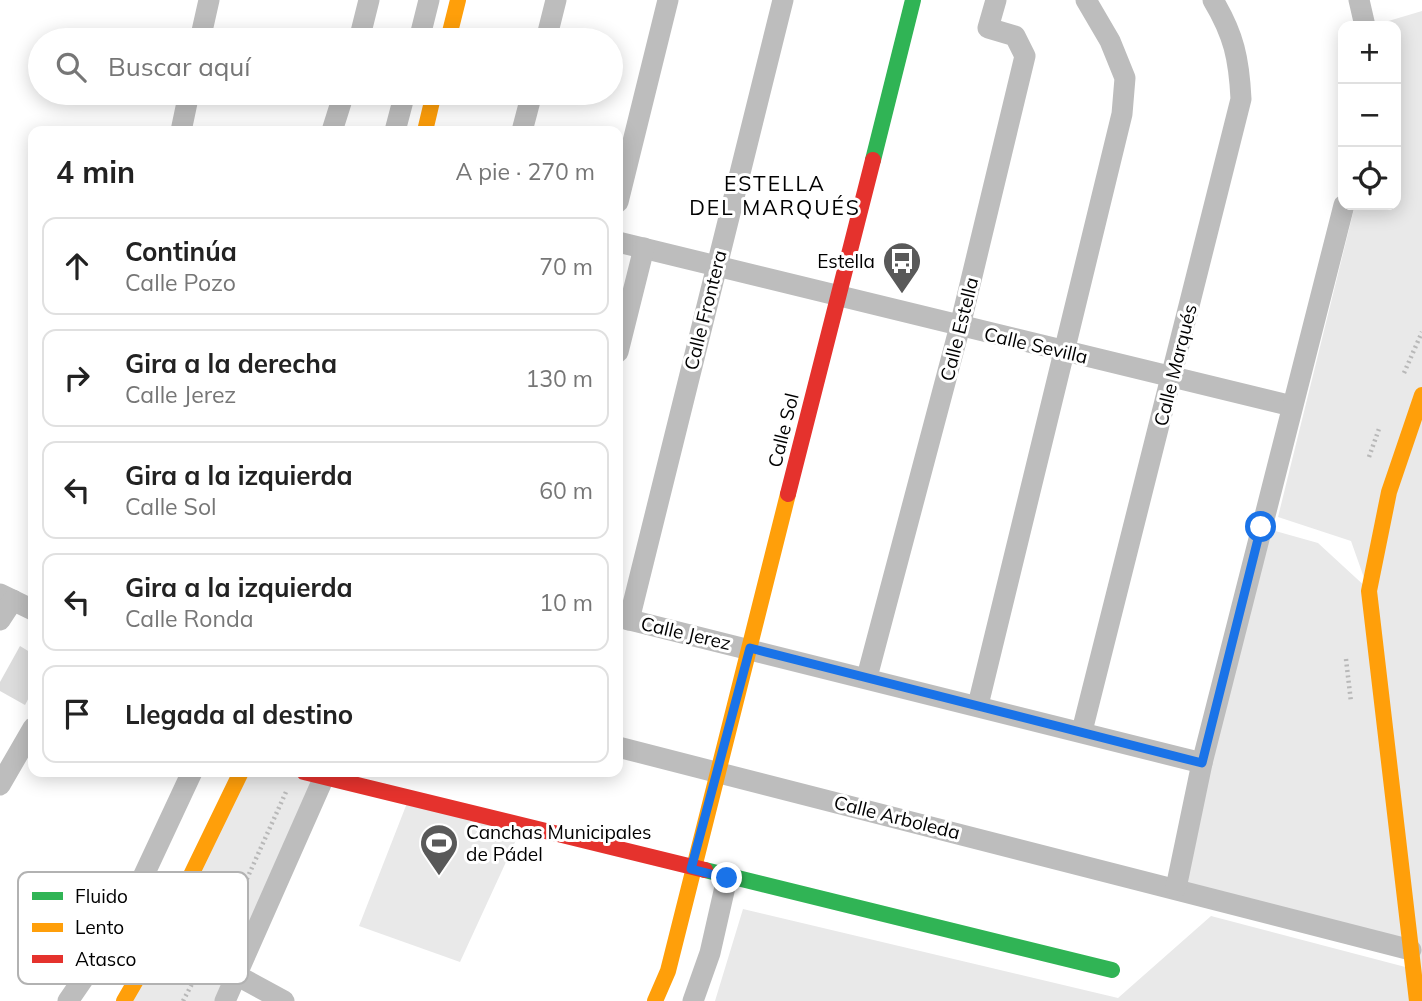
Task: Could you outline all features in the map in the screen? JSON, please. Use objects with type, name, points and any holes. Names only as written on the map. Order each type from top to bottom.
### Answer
[{"type":"street","points":[[203,28],[209,0]]},
{"type":"street","points":[[362,28],[369,0]]},
{"type":"street","points":[[421,28],[429,0]]},
{"type":"street","points":[[451,28],[458,0]]},
{"type":"street","points":[[549,28],[556,0]]},
{"type":"street","points":[[623,182],[668,0]]},
{"type":"street","name":"Calle Frontera","points":[[623,618],[783,0]]},
{"type":"street","name":"Calle Sol","points":[[655,1001],[668,971],[691,869],[750,648],[913,0]]},
{"type":"street","name":"Calle Estella","points":[[867,677],[960,326],[1026,57],[1015,36],[988,28],[996,0]]},
{"type":"street","points":[[978,705],[1122,114],[1125,78],[1111,41],[1086,0]]},
{"type":"street","name":"Calle Marqués","points":[[1082,731],[1241,99],[1239,61],[1229,26],[1213,0]]},
{"type":"street","points":[[1359,0],[1364,21]]},
{"type":"street","points":[[182,126],[186,105]]},
{"type":"street","points":[[334,126],[340,105]]},
{"type":"street","points":[[396,126],[402,105]]},
{"type":"street","points":[[426,126],[431,105]]},
{"type":"street","points":[[524,126],[529,105]]},
{"type":"street","points":[[1176,888],[1202,763],[1342,210]]},
{"type":"street","name":"Calle Sevilla","points":[[623,243],[1292,406]]},
{"type":"street","points":[[623,332],[644,248]]},
{"type":"street","points":[[1417,1001],[1369,591],[1389,492],[1422,395]]},
{"type":"street","points":[[0,620],[7,597],[28,608]]},
{"type":"street","name":"Calle Jerez","points":[[623,618],[1202,763]]},
{"type":"street","points":[[0,785],[28,737]]},
{"type":"street","name":"Calle Arboleda","points":[[623,748],[1411,950]]},
{"type":"street","points":[[145,872],[190,777]]},
{"type":"street","points":[[192,872],[238,777]]},
{"type":"street","points":[[248,949],[313,777]]},
{"type":"street","points":[[326,777],[1112,971]]},
{"type":"street","points":[[694,1001],[710,953],[727,878]]},
{"type":"street","points":[[248,981],[284,1001]]},
{"type":"street","points":[[68,1001],[80,984]]},
{"type":"street","points":[[124,1001],[134,984]]},
{"type":"street","points":[[225,1001],[234,984]]},
{"type":"path","points":[[248,876],[289,784]]},
{"type":"path","points":[[183,1001],[192,984]]},
{"type":"shaded area","points":[[1422,11],[1422,997],[1411,950],[1176,888],[1261,527],[1318,543],[1368,589],[1351,541],[1278,517],[1354,210],[1401,210],[1401,21],[1388,21]]},
{"type":"shaded area","points":[[238,777],[324,777],[248,949],[248,872],[190,872]]},
{"type":"shaded area","name":"Canchas Municipales de Pádel","points":[[409,798],[522,827],[460,962],[359,926]]},
{"type":"shaded area","points":[[743,909],[1118,998],[1211,916],[1413,969],[1417,1001],[715,1001]]},
{"type":"shaded area","points":[[133,984],[233,984],[225,1001],[124,1001]]},
{"type":"building","points":[[20,646],[28,651],[28,699],[25,705],[0,691],[0,682]]},
{"type":"traffic: fast","points":[[873,160],[913,0]]},
{"type":"traffic: fast","points":[[705,870],[1112,970]]},
{"type":"traffic: slow","points":[[451,28],[458,0]]},
{"type":"traffic: slow","points":[[426,126],[431,105]]},
{"type":"traffic: slow","points":[[1417,1001],[1369,591],[1389,492],[1422,395]]},
{"type":"traffic: slow","points":[[655,1001],[668,971],[788,494]]},
{"type":"traffic: slow","points":[[192,872],[239,777]]},
{"type":"traffic: slow","points":[[124,1001],[134,984]]},
{"type":"traffic: jam","points":[[788,494],[873,160]]},
{"type":"traffic: jam","points":[[324,777],[705,870]]},
{"type":"place","name":"Estella","points":[[902,295]]},
{"type":"place","name":"Canchas Municipales de Pádel","points":[[439,877]]},
{"type":"district","name":"ESTELLA DEL MARQUÉS","points":[[775,195]]},
{"type":"route","points":[[727,878],[691,869],[750,648],[1202,763],[1261,527]]}]
